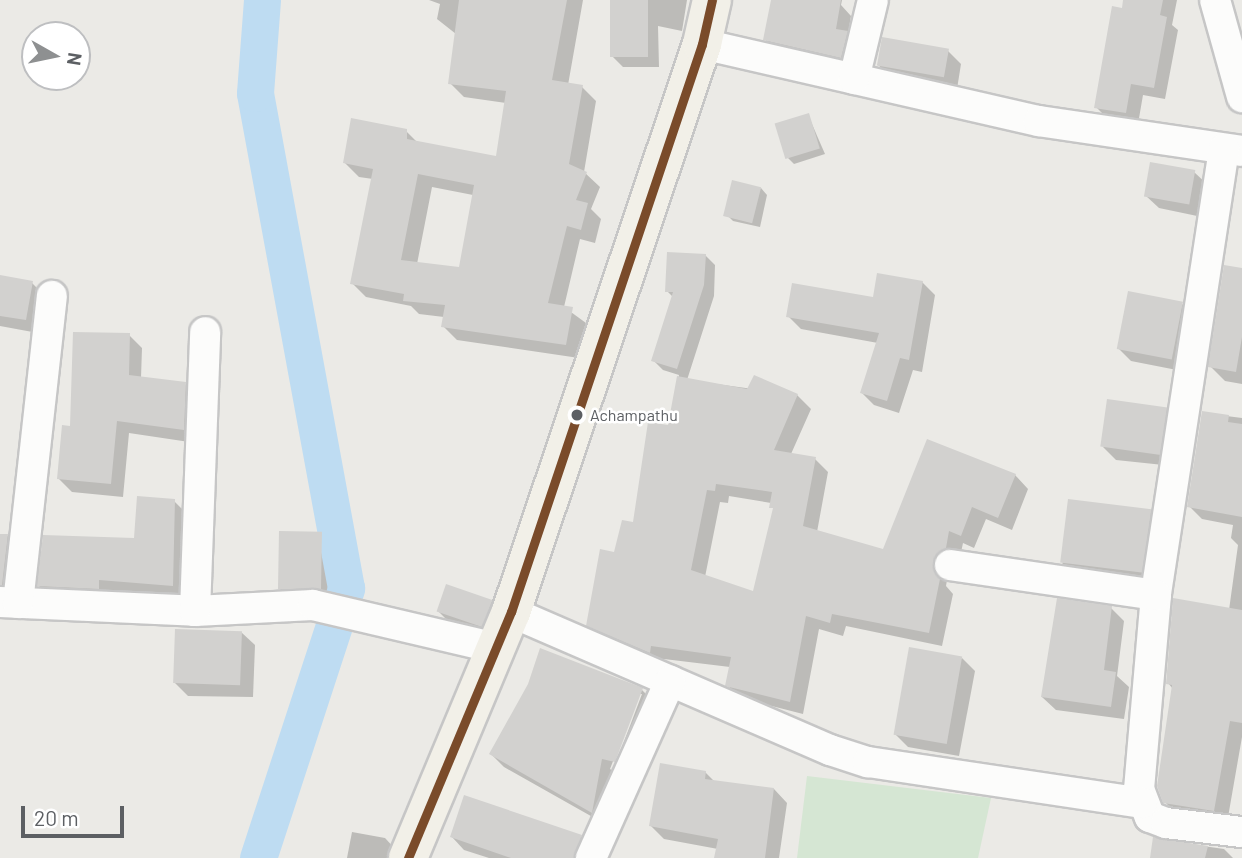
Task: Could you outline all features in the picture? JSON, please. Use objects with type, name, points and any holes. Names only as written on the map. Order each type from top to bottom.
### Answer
[{"type":"main road","points":[[408,858],[511,612],[702,44],[712,0]]},
{"type":"street","points":[[854,79],[873,0]]},
{"type":"street","points":[[1215,0],[1242,97]]},
{"type":"street","points":[[702,44],[1039,121],[1233,150],[1156,595],[1142,803],[1150,817],[1166,823],[1242,832]]},
{"type":"street","points":[[52,296],[9,603],[195,611],[313,605],[496,648]]},
{"type":"street","points":[[195,611],[205,332]]},
{"type":"street","points":[[950,565],[1156,595]]},
{"type":"street","points":[[511,612],[830,750],[868,762],[1142,803]]},
{"type":"street","points":[[592,858],[670,681]]},
{"type":"green space","points":[[807,776],[991,798],[978,858],[797,858]]},
{"type":"building","points":[[459,0],[567,0],[552,80],[583,85],[569,164],[587,172],[576,200],[588,203],[581,230],[567,226],[548,303],[573,307],[566,345],[441,327],[445,305],[403,301],[404,294],[350,284],[373,169],[343,163],[351,118],[407,129],[407,139],[496,156],[506,91],[448,84]],"holes":[[[418,174],[474,185],[459,267],[401,260]]]},
{"type":"building","points":[[610,0],[648,0],[648,57],[610,57]]},
{"type":"building","points":[[771,0],[841,0],[836,29],[848,31],[841,58],[763,40]]},
{"type":"building","points":[[1123,0],[1163,0],[1160,15],[1167,17],[1154,88],[1131,84],[1126,113],[1094,108],[1112,6],[1122,8]]},
{"type":"building","points":[[882,37],[949,49],[944,77],[877,66]]},
{"type":"building","points":[[809,113],[820,148],[785,159],[775,124]]},
{"type":"building","points":[[1150,162],[1195,170],[1189,204],[1144,196]]},
{"type":"building","points":[[732,180],[761,187],[752,223],[723,216]]},
{"type":"building","points":[[667,252],[706,254],[704,285],[677,369],[651,361],[673,292],[665,292]]},
{"type":"building","points":[[1224,265],[1242,268],[1242,337],[1236,372],[1208,367]]},
{"type":"building","points":[[877,273],[923,281],[909,360],[900,358],[887,401],[860,393],[879,333],[786,317],[792,283],[873,297]]},
{"type":"building","points":[[0,275],[33,281],[26,320],[0,316]]},
{"type":"building","points":[[1128,291],[1183,302],[1172,360],[1117,349]]},
{"type":"building","points":[[73,332],[130,333],[129,375],[186,382],[184,430],[117,421],[111,484],[57,479],[62,425],[70,426]]},
{"type":"building","points":[[754,375],[798,394],[774,450],[816,457],[803,526],[883,549],[927,439],[1016,474],[998,518],[972,507],[961,536],[949,531],[946,548],[936,555],[934,571],[940,579],[929,633],[832,614],[830,623],[806,616],[790,702],[725,686],[731,657],[651,646],[650,653],[586,626],[600,549],[614,552],[622,520],[633,522],[648,422],[668,425],[677,376],[747,389]],"holes":[[[716,484],[772,492],[769,508],[773,508],[753,591],[691,570],[707,490],[715,491]]]},
{"type":"building","points":[[1107,399],[1167,407],[1161,455],[1100,447]]},
{"type":"building","points":[[1202,411],[1229,415],[1228,422],[1242,424],[1242,517],[1187,507]]},
{"type":"building","points":[[137,496],[175,499],[173,586],[99,580],[99,589],[37,586],[43,535],[134,538]]},
{"type":"building","points":[[1068,499],[1151,509],[1144,573],[1060,563]]},
{"type":"building","points":[[279,531],[322,532],[321,590],[278,589]]},
{"type":"building","points":[[0,534],[8,534],[2,585],[0,585]]},
{"type":"building","points":[[446,584],[492,600],[483,627],[437,611]]},
{"type":"building","points":[[1057,598],[1112,606],[1104,670],[1116,672],[1111,707],[1041,697]]},
{"type":"building","points":[[1173,598],[1242,610],[1242,723],[1230,721],[1214,811],[1163,803],[1157,786],[1172,685],[1166,684]]},
{"type":"building","points":[[175,629],[242,631],[240,685],[173,683]]},
{"type":"building","points":[[909,647],[962,656],[947,744],[894,735]]},
{"type":"building","points":[[540,648],[643,688],[615,762],[602,759],[592,813],[489,754],[528,684]]},
{"type":"building","points":[[660,763],[706,771],[705,779],[774,788],[765,858],[714,858],[718,839],[649,826]]},
{"type":"building","points":[[464,795],[582,835],[574,858],[511,858],[450,837]]},
{"type":"building","points":[[1153,837],[1208,846],[1205,858],[1150,858]]},
{"type":"waterway","points":[[258,858],[346,588],[255,93],[262,0]]},
{"type":"transit line","points":[[408,858],[511,612],[702,44],[712,0]]},
{"type":"place","name":"Achampathu","points":[[577,415]]}]
